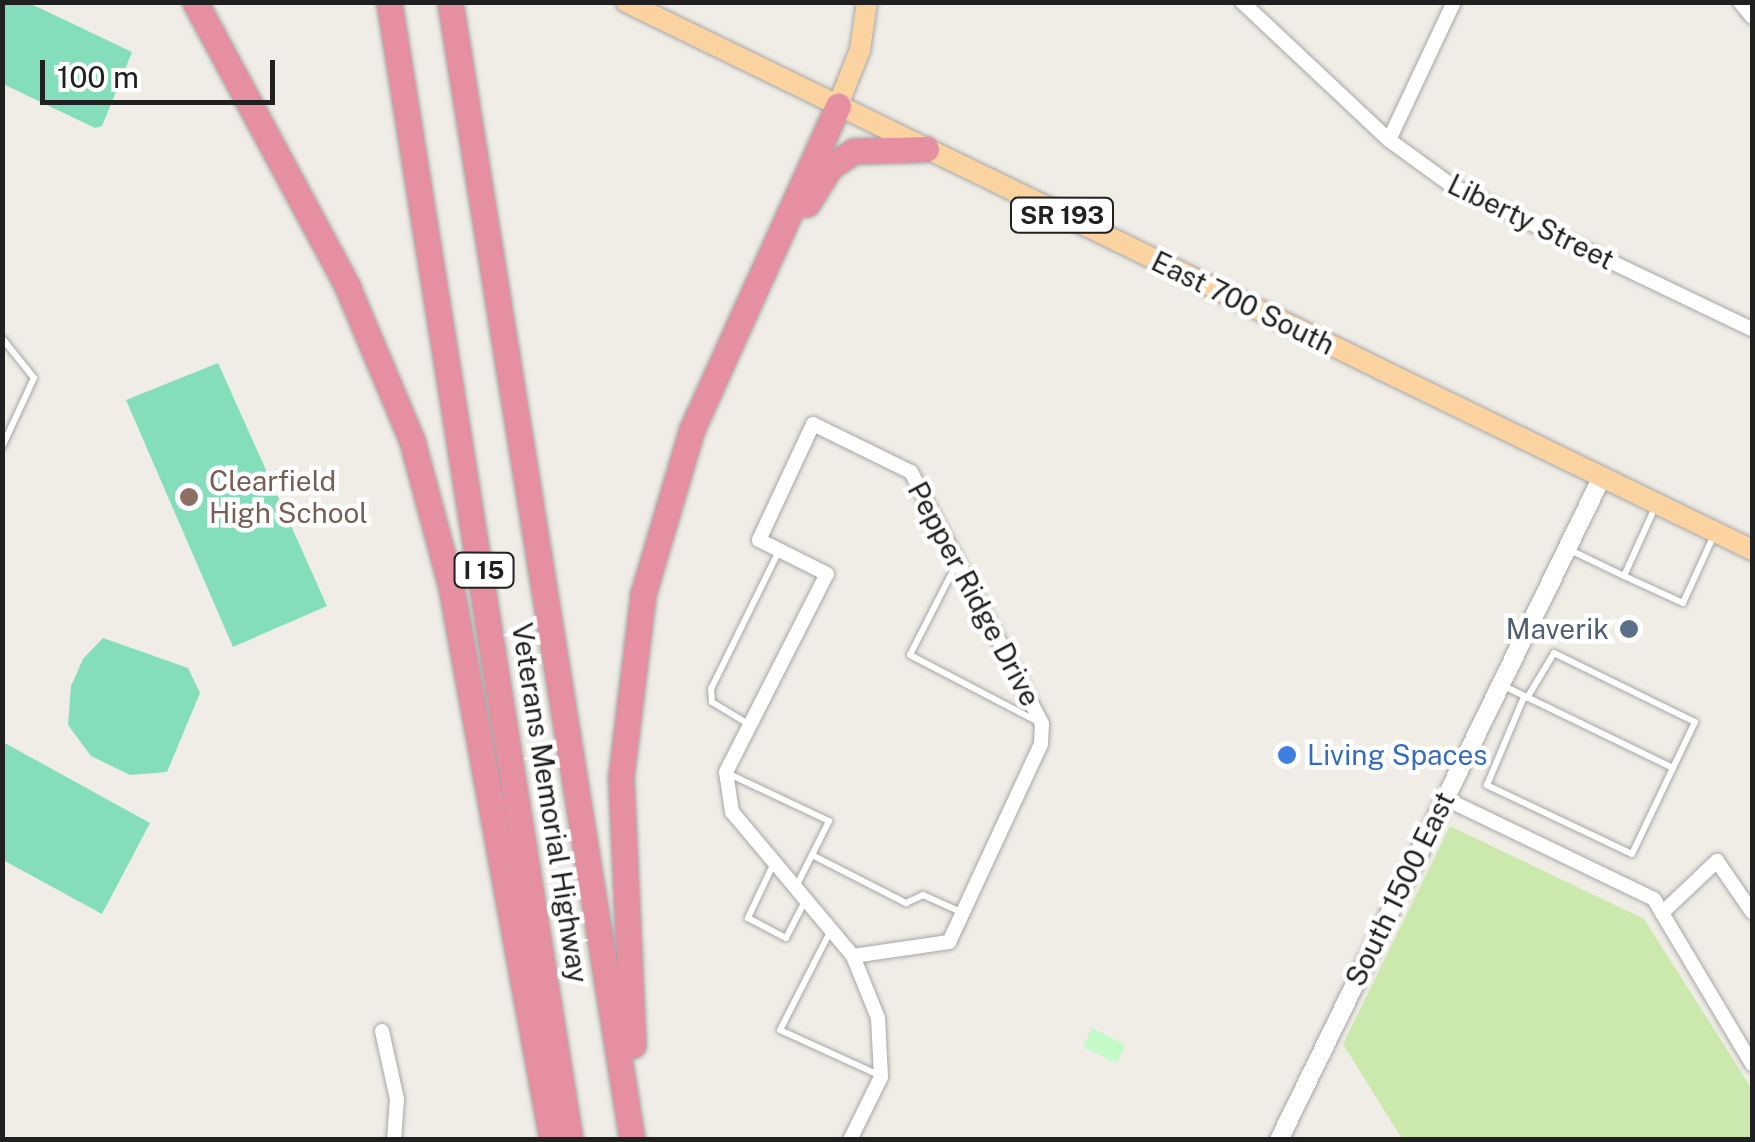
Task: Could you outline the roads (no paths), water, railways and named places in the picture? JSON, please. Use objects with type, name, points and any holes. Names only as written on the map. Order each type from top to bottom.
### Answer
[{"type":"highway","points":[[195,2],[347,286],[412,441],[458,624],[552,1140]]},
{"type":"highway","name":"Veterans Memorial Highway","points":[[389,2],[570,1140]]},
{"type":"highway","name":"Veterans Memorial Highway","points":[[450,2],[632,1140]]},
{"type":"highway","points":[[642,1140],[621,827],[628,679],[668,499],[741,321],[838,105]]},
{"type":"highway","points":[[741,321],[834,163],[862,149],[926,149]]},
{"type":"main road","name":"East 700 South","points":[[626,2],[1752,550]]},
{"type":"main road","points":[[838,105],[860,50],[867,2]]},
{"type":"street","name":"Liberty Street","points":[[1242,2],[1389,140],[1451,185],[1752,329]]},
{"type":"street","points":[[1389,140],[1454,2]]},
{"type":"street","points":[[1740,2],[1752,17]]},
{"type":"street","name":"Pepper Ridge Drive","points":[[779,550],[758,540],[813,424],[911,472],[1042,724],[1041,744],[949,942],[853,956]]},
{"type":"street","name":"South 1500 East","points":[[1279,1140],[1602,477]]},
{"type":"street","points":[[779,550],[827,574],[726,772],[732,812],[798,883],[853,956],[878,1018],[881,1076],[850,1140]]},
{"type":"street","points":[[1444,798],[1654,899],[1752,1064]]},
{"type":"street","points":[[1662,913],[1716,861],[1752,912]]},
{"type":"street","points":[[382,1031],[396,1099],[394,1140]]},
{"type":"lane","points":[[2,338],[34,378],[2,447]]},
{"type":"lane","points":[[1624,576],[1656,504]]},
{"type":"lane","points":[[1568,549],[1683,602],[1716,532]]},
{"type":"lane","points":[[750,725],[712,702],[711,690],[779,550]]},
{"type":"lane","points":[[958,562],[910,655],[1042,724]]},
{"type":"lane","points":[[1554,653],[1695,722],[1673,768],[1632,854],[1488,785],[1526,698],[1554,653]]},
{"type":"lane","points":[[1501,684],[1673,768]]},
{"type":"lane","points":[[726,772],[829,821],[798,883]]},
{"type":"lane","points":[[812,855],[906,903],[923,895],[962,913]]},
{"type":"lane","points":[[776,860],[748,918],[786,938],[808,897]]},
{"type":"lane","points":[[832,929],[780,1030],[881,1076]]},
{"type":"place","name":"Clearfield High School","points":[[189,497]]},
{"type":"place","name":"Maverik","points":[[1629,629]]},
{"type":"place","name":"Living Spaces","points":[[1287,755]]}]
